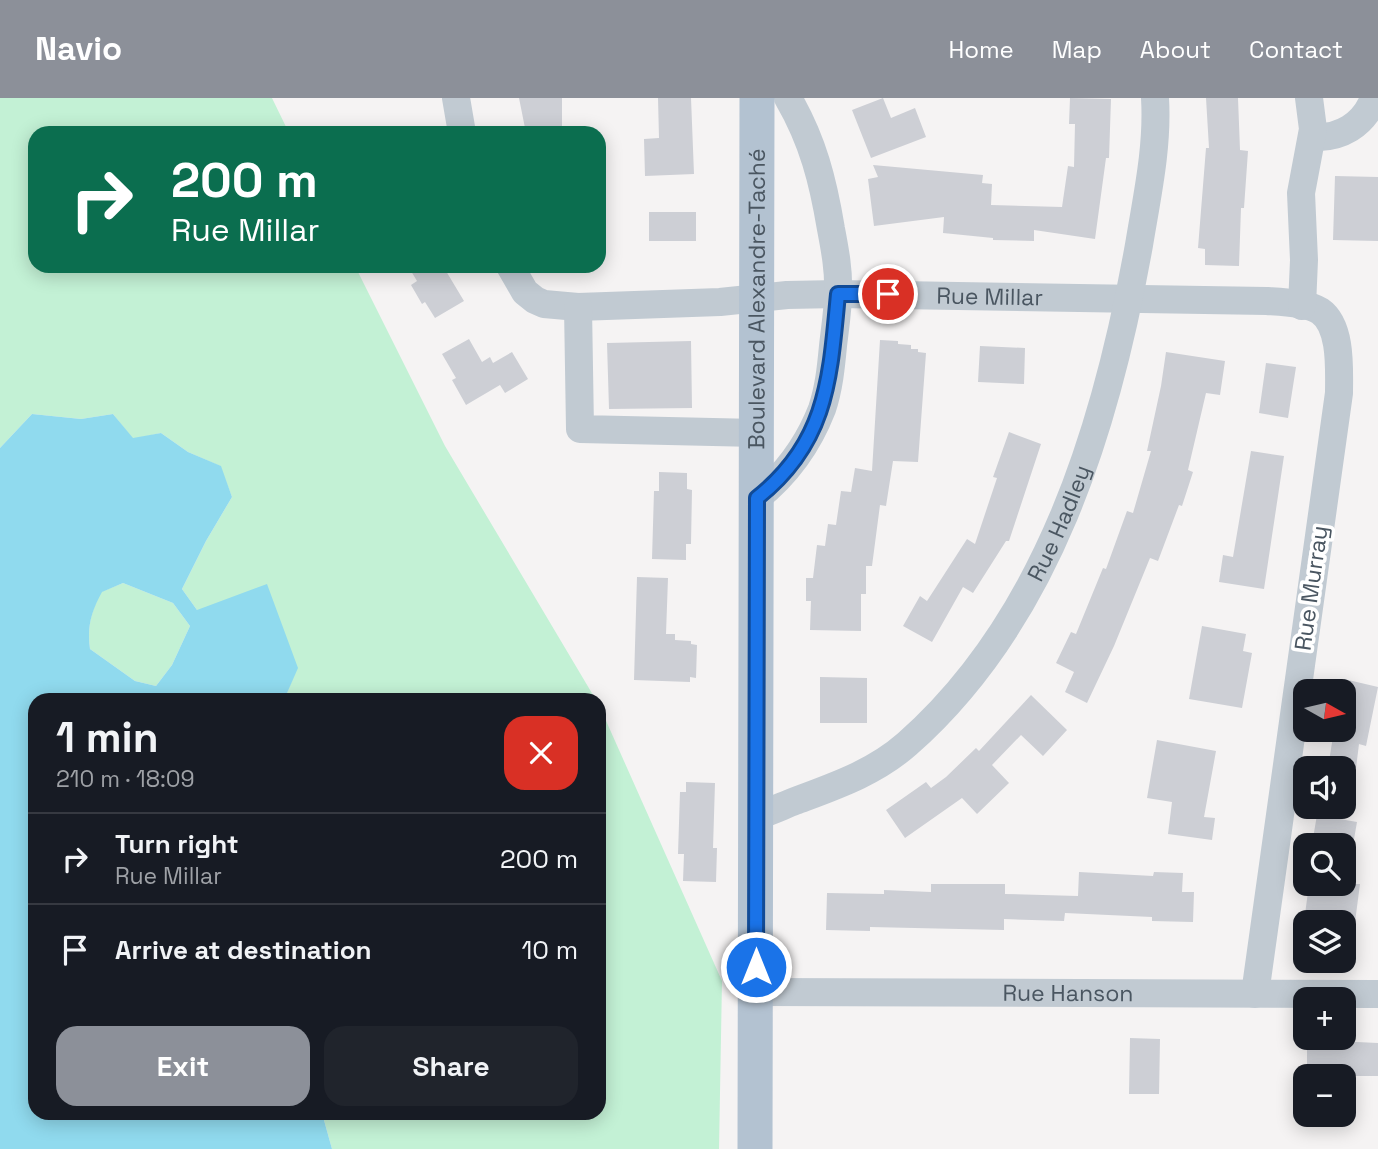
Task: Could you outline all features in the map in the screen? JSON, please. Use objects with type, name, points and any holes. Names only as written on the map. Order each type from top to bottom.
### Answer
[{"type":"main road","name":"Boulevard Alexandre-Taché","points":[[755,1149],[757,98]]},
{"type":"street","points":[[456,98],[461,126]]},
{"type":"street","name":"Boulevard Alexandre-Taché","points":[[757,498],[779,481],[796,459],[822,408],[830,380],[838,294],[837,263],[823,184],[810,141],[788,98]]},
{"type":"street","name":"Rue Hadley","points":[[756,816],[778,810],[864,775],[907,744],[987,656],[1024,599],[1057,530],[1093,441],[1130,298],[1153,160],[1155,98]]},
{"type":"street","points":[[1309,98],[1312,137],[1301,193],[1304,260],[1311,309]]},
{"type":"street","points":[[1312,137],[1331,137],[1350,129],[1368,111],[1374,98]]},
{"type":"street","name":"Rue Millar","points":[[514,273],[535,300],[544,304],[578,307],[838,294],[1267,301],[1311,309]]},
{"type":"street","points":[[578,307],[580,429],[757,433]]},
{"type":"street","name":"Rue Murray","points":[[1255,994],[1339,393],[1339,360],[1334,330],[1311,309]]},
{"type":"street","name":"Rue Hanson","points":[[755,992],[1378,994]]},
{"type":"green space","points":[[0,98],[272,98],[286,126],[28,126],[28,273],[358,273],[445,446],[592,693],[287,693],[297,668],[197,610],[182,589],[232,497],[220,466],[188,452],[161,433],[133,439],[113,414],[81,419],[32,414],[0,448]]},
{"type":"green space","points":[[123,583],[173,603],[190,626],[172,665],[156,686],[135,681],[90,649],[91,620],[101,592]]},
{"type":"green space","points":[[606,721],[722,981],[719,1149],[332,1149],[324,1120],[606,1120]]},
{"type":"water","points":[[32,414],[81,419],[113,414],[133,438],[161,433],[188,452],[221,466],[232,497],[182,589],[197,610],[267,584],[298,668],[287,693],[28,693],[28,1120],[324,1120],[332,1149],[0,1149],[0,448]],"holes":[[[123,583],[173,603],[190,626],[172,665],[156,686],[135,681],[90,649],[89,634],[95,606],[102,592]]]},
{"type":"building","points":[[519,98],[562,98],[562,126],[525,126]]},
{"type":"building","points":[[658,98],[691,98],[694,174],[645,176],[644,139],[659,138]]},
{"type":"building","points":[[883,98],[891,118],[915,108],[926,137],[871,158],[852,110]]},
{"type":"building","points":[[1070,98],[1111,99],[1109,158],[1106,158],[1095,239],[1034,230],[1034,241],[993,240],[943,233],[944,217],[874,226],[868,179],[878,177],[873,165],[983,175],[982,183],[992,184],[991,205],[1062,207],[1068,166],[1074,167],[1075,124],[1069,124]]},
{"type":"building","points":[[1206,98],[1238,98],[1240,150],[1248,151],[1244,208],[1241,208],[1239,266],[1205,265],[1205,249],[1198,248],[1206,148],[1209,148]]},
{"type":"building","points":[[1335,176],[1378,177],[1378,241],[1333,240]]},
{"type":"building","points":[[649,212],[696,212],[696,241],[649,241]]},
{"type":"building","points":[[412,273],[447,273],[464,301],[435,318],[425,302],[422,304],[411,285],[417,281]]},
{"type":"building","points":[[469,339],[482,362],[490,357],[493,363],[512,352],[528,379],[505,393],[500,385],[466,405],[452,380],[456,378],[442,354]]},
{"type":"building","points":[[880,340],[898,341],[898,344],[911,345],[911,349],[926,353],[918,462],[893,461],[886,506],[880,505],[872,566],[866,566],[866,594],[861,594],[861,631],[810,630],[811,601],[806,601],[806,578],[813,578],[817,545],[825,546],[828,524],[836,525],[841,491],[851,492],[855,468],[872,471]]},
{"type":"building","points":[[691,341],[692,408],[609,409],[607,343]]},
{"type":"building","points":[[980,346],[1025,348],[1024,384],[978,382]]},
{"type":"building","points":[[1166,352],[1225,361],[1220,395],[1206,393],[1188,470],[1193,472],[1182,506],[1179,505],[1158,561],[1150,558],[1087,703],[1065,692],[1074,672],[1056,663],[1071,632],[1076,634],[1103,568],[1106,569],[1127,511],[1133,513],[1151,451],[1147,451]]},
{"type":"building","points":[[1266,363],[1296,367],[1288,418],[1259,413]]},
{"type":"building","points":[[1009,432],[1041,444],[1009,541],[1006,541],[973,593],[963,587],[932,642],[903,626],[920,596],[927,601],[967,539],[975,544],[997,478],[993,477]]},
{"type":"building","points":[[1251,451],[1284,456],[1264,589],[1219,582],[1223,555],[1233,557]]},
{"type":"building","points":[[659,472],[687,473],[687,489],[692,490],[691,544],[686,544],[686,560],[652,559],[654,491],[659,491]]},
{"type":"building","points":[[637,577],[668,578],[666,634],[675,634],[675,640],[691,641],[691,644],[697,645],[696,678],[690,677],[690,682],[634,680]]},
{"type":"building","points":[[1202,626],[1246,634],[1243,651],[1252,653],[1242,708],[1189,699]]},
{"type":"building","points":[[820,677],[867,678],[867,723],[820,723]]},
{"type":"building","points":[[1356,682],[1378,687],[1366,746],[1359,744],[1356,768],[1356,756],[1330,756],[1332,742],[1356,742]]},
{"type":"building","points":[[1031,695],[1067,730],[1043,756],[1021,735],[992,765],[1009,783],[977,814],[962,798],[905,838],[886,810],[926,782],[931,788],[976,748],[979,751]]},
{"type":"building","points":[[1157,740],[1216,751],[1204,817],[1215,818],[1212,840],[1168,834],[1172,802],[1147,798]]},
{"type":"building","points":[[686,782],[715,783],[713,848],[717,848],[716,882],[683,881],[684,854],[678,854],[680,792],[686,792]]},
{"type":"building","points":[[1316,819],[1357,822],[1355,833],[1314,833]]},
{"type":"building","points":[[1079,872],[1153,876],[1154,872],[1183,873],[1182,892],[1194,892],[1193,922],[1152,921],[1152,917],[1065,913],[1064,921],[1004,919],[1004,930],[870,927],[870,931],[826,930],[827,893],[884,894],[884,890],[931,892],[931,884],[1005,884],[1005,894],[1078,896]]},
{"type":"building","points":[[1356,884],[1360,884],[1356,914],[1356,910],[1306,910],[1307,896],[1356,896]]},
{"type":"building","points":[[1130,1038],[1160,1039],[1159,1094],[1129,1094]]},
{"type":"building","points":[[1356,1042],[1378,1043],[1378,1076],[1356,1076],[1356,1064],[1307,1064],[1307,1050],[1356,1050]]},
{"type":"route","points":[[756,967],[757,498],[779,481],[796,459],[822,408],[830,380],[838,294],[888,294]]}]
